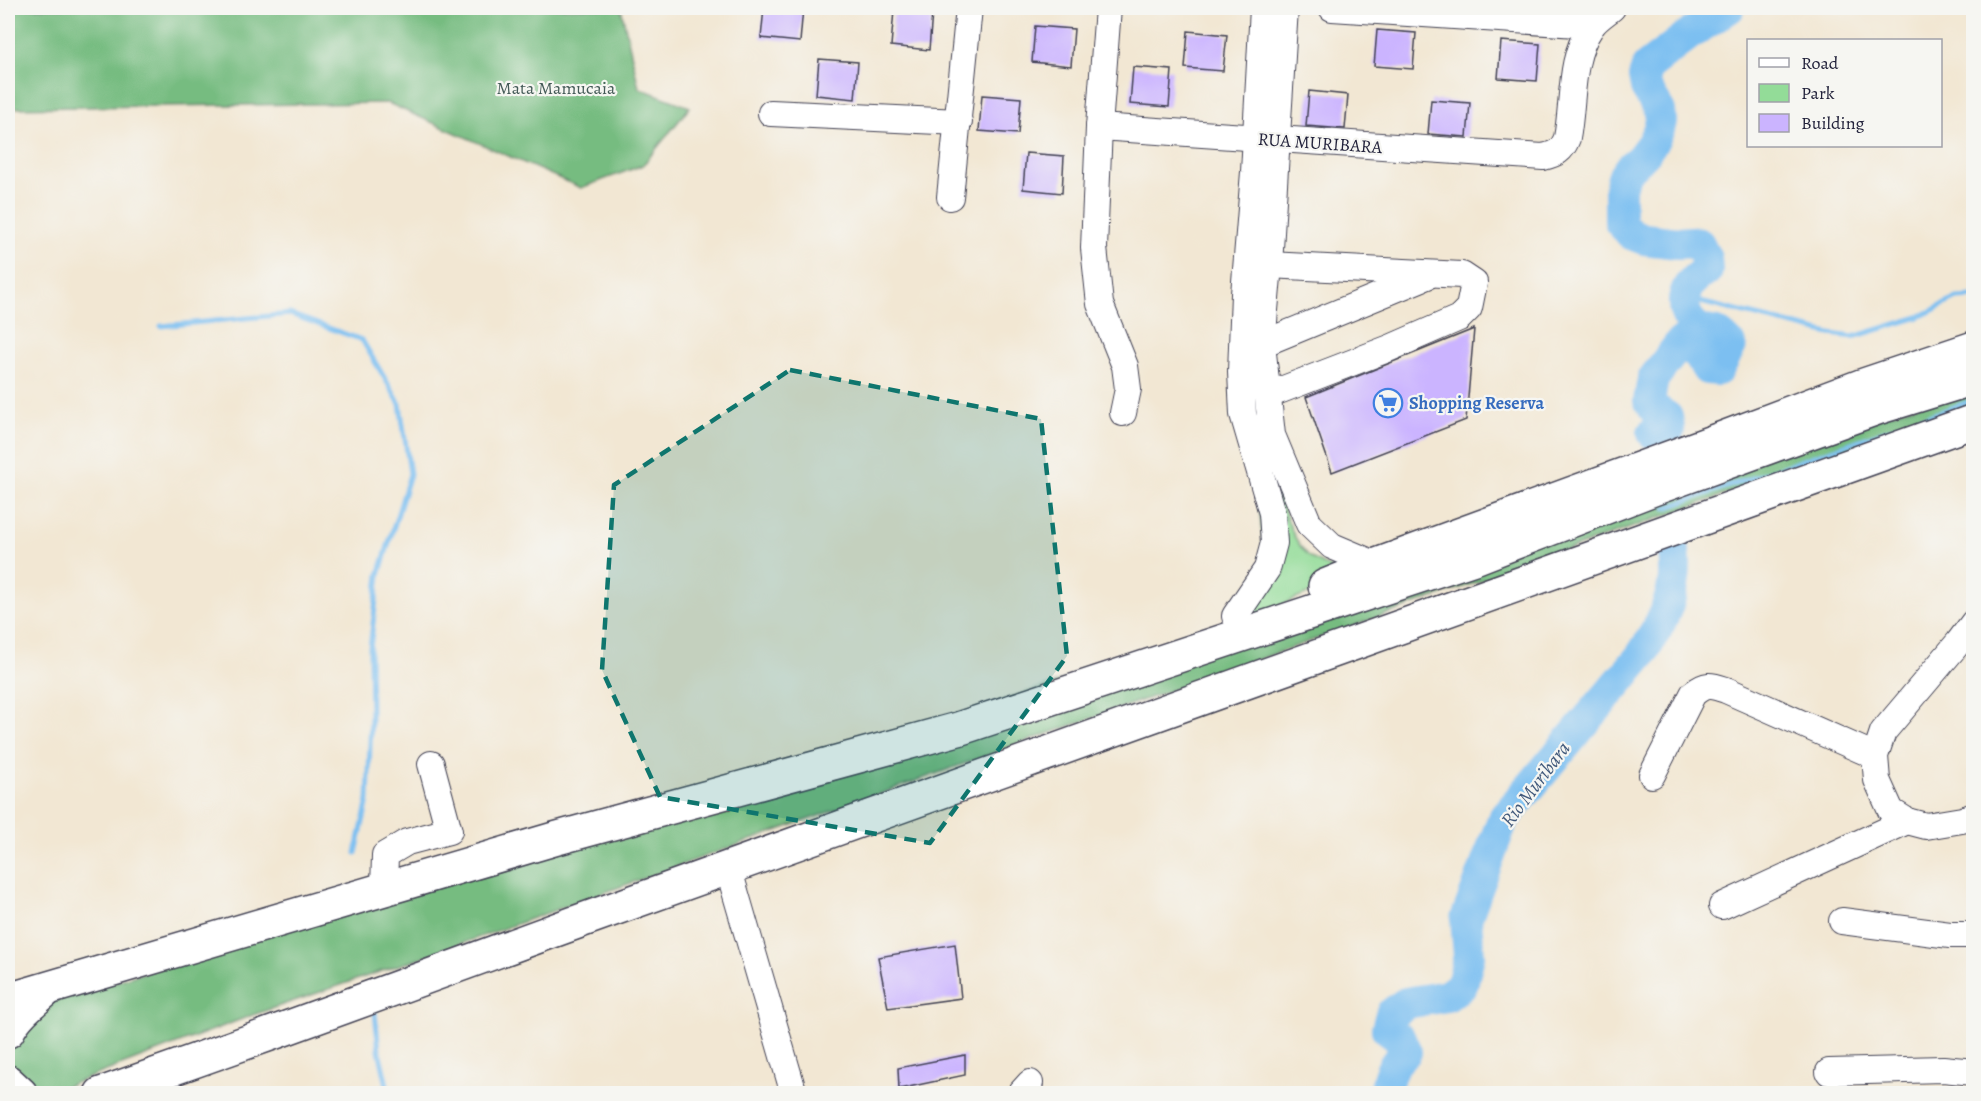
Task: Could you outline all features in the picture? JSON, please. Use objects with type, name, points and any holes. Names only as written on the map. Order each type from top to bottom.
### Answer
[{"type":"highway","points":[[958,729],[997,703],[1036,686],[1315,590],[1861,386],[1974,348]]},
{"type":"highway","points":[[8,1000],[565,836],[958,729],[1477,557],[1653,489],[1832,424],[1974,378]]},
{"type":"highway","points":[[100,1092],[270,1034],[728,867],[1974,421]]},
{"type":"highway","points":[[8,1032],[11,1024],[49,988]]},
{"type":"highway","points":[[8,1082],[21,1094]]},
{"type":"street","points":[[950,197],[969,8]]},
{"type":"street","points":[[1108,8],[1099,127],[1094,248],[1100,304],[1125,366],[1128,389],[1123,413]]},
{"type":"street","points":[[1263,8],[1269,266],[1255,294],[1272,435],[1309,524],[1332,546],[1377,565]]},
{"type":"street","points":[[1235,616],[1267,569],[1274,543],[1272,513],[1243,414],[1241,372],[1255,294],[1266,140],[1285,8]]},
{"type":"street","points":[[1332,8],[1592,25],[1612,8]]},
{"type":"street","name":"RUA MURIBARA","points":[[1099,127],[1543,157],[1556,154],[1564,147],[1567,138],[1573,78],[1580,49],[1592,25]]},
{"type":"street","points":[[771,113],[959,122]]},
{"type":"street","points":[[1268,395],[1390,348],[1459,318],[1469,308],[1474,283],[1462,275],[1269,266]]},
{"type":"street","points":[[1262,344],[1433,274]]},
{"type":"street","points":[[1974,622],[1883,732],[1875,756],[1877,780],[1891,811],[1907,821],[1926,826],[1974,816]]},
{"type":"street","points":[[1652,775],[1689,699],[1701,687],[1708,686],[1726,690],[1875,756]]},
{"type":"street","points":[[384,889],[385,855],[407,842],[449,831],[431,764]]},
{"type":"street","points":[[1722,906],[1907,821]]},
{"type":"street","points":[[728,867],[795,1094]]},
{"type":"street","points":[[1842,921],[1950,935],[1974,935]]},
{"type":"street","points":[[1829,1072],[1943,1069],[1974,1072]]},
{"type":"highlighted area","points":[[790,370],[1041,419],[1067,656],[930,843],[660,797],[602,670],[614,485]]},
{"type":"green space","name":"Mata Mamucaia","points":[[8,8],[621,8],[639,88],[690,107],[643,165],[581,188],[388,103],[8,108]]},
{"type":"green space","points":[[1973,387],[1973,407],[441,951],[250,1016],[59,1089],[30,1091],[8,1067],[9,1044],[55,1000],[441,881]]},
{"type":"green space","points":[[1252,393],[1268,461],[1295,537],[1313,559],[1349,577],[1242,621],[1267,589],[1253,439]]},
{"type":"building","points":[[764,8],[803,8],[800,42],[761,38]]},
{"type":"building","points":[[894,10],[932,13],[929,50],[891,46]]},
{"type":"building","points":[[1035,26],[1074,29],[1071,66],[1032,62]]},
{"type":"building","points":[[1377,30],[1416,33],[1413,69],[1374,66]]},
{"type":"building","points":[[1188,31],[1227,35],[1223,71],[1185,68]]},
{"type":"building","points":[[1501,41],[1540,44],[1537,81],[1498,78]]},
{"type":"building","points":[[819,59],[858,62],[855,99],[816,95]]},
{"type":"building","points":[[1133,67],[1172,70],[1169,107],[1130,104]]},
{"type":"building","points":[[1309,91],[1348,95],[1345,129],[1306,126]]},
{"type":"building","points":[[982,95],[1021,98],[1018,134],[979,131]]},
{"type":"building","points":[[1431,100],[1470,103],[1467,137],[1428,134]]},
{"type":"building","points":[[1026,153],[1064,156],[1062,193],[1023,189]]},
{"type":"building","name":"Shopping Reserva","points":[[1474,329],[1466,420],[1332,472],[1306,397]]},
{"type":"building","points":[[955,944],[961,998],[888,1008],[878,957]]},
{"type":"building","points":[[965,1055],[965,1075],[899,1089],[898,1068]]},
{"type":"waterway","name":"Rio Muribara","points":[[1653,433],[1669,429],[1667,417],[1655,409],[1649,401],[1653,379],[1680,343],[1689,340],[1707,369],[1718,370],[1731,345],[1718,334],[1698,328],[1686,313],[1684,297],[1687,289],[1692,282],[1707,271],[1706,258],[1699,244],[1644,239],[1631,234],[1620,222],[1620,189],[1623,177],[1652,143],[1661,121],[1660,111],[1646,88],[1644,77],[1647,67],[1687,36],[1729,8]]},
{"type":"waterway","points":[[1684,298],[1830,334],[1853,337],[1919,317],[1957,298],[1974,297]]},
{"type":"waterway","points":[[161,326],[290,314],[362,340],[400,404],[410,474],[379,575],[370,648],[371,715],[368,800],[356,853]]},
{"type":"waterway","points":[[1666,508],[1974,400]]},
{"type":"waterway","name":"Rio Muribara","points":[[1385,1094],[1391,1070],[1406,1052],[1400,1039],[1387,1029],[1391,1014],[1406,1003],[1447,996],[1462,985],[1469,956],[1466,919],[1503,819],[1640,657],[1656,631],[1668,604],[1674,575],[1673,545]]},
{"type":"waterway","points":[[375,1013],[379,1050],[389,1094]]},
{"type":"place","name":"Shopping Reserva","points":[[1388,403]]}]
